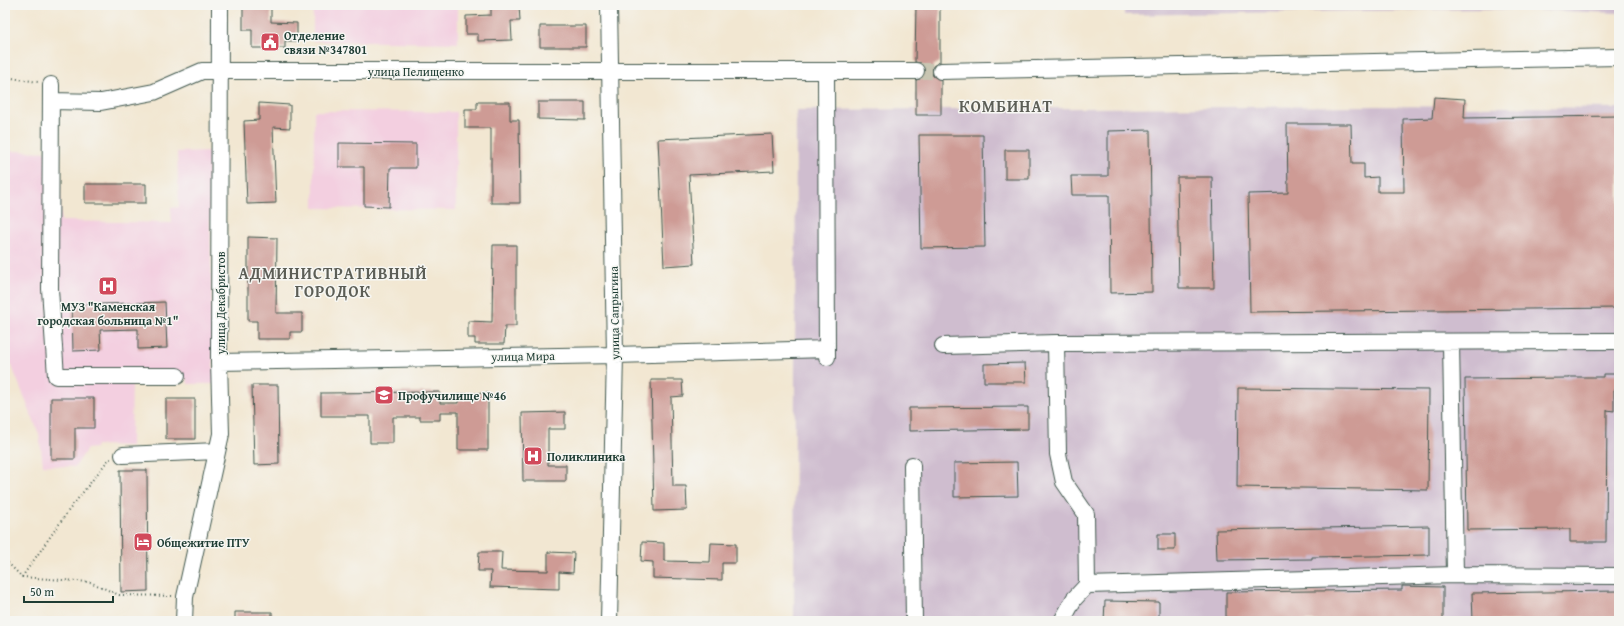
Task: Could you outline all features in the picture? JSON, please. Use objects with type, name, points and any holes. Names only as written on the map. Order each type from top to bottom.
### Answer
[{"type":"street","name":"улица Декабристов","points":[[184,621],[185,597],[221,434],[219,362],[220,5]]},
{"type":"street","name":"улица Сапрыгина","points":[[609,5],[615,355],[609,621]]},
{"type":"street","points":[[940,71],[1619,58]]},
{"type":"street","name":"улица Пелищенко","points":[[51,101],[101,102],[154,92],[202,71],[221,70],[916,71]]},
{"type":"street","name":"улица Мира","points":[[219,362],[827,353],[826,71]]},
{"type":"street","points":[[51,85],[50,289],[56,376],[177,376]]},
{"type":"street","points":[[943,346],[1056,343],[1619,341]]},
{"type":"street","points":[[1451,342],[1455,575]]},
{"type":"street","points":[[1056,343],[1058,454],[1064,482],[1086,514],[1087,585],[1074,599],[1062,621],[1057,621]]},
{"type":"street","points":[[122,455],[217,451]]},
{"type":"street","points":[[912,465],[914,621]]},
{"type":"street","points":[[1087,585],[1455,575],[1619,576]]},
{"type":"path","points":[[5,77],[51,85]]},
{"type":"path","points":[[22,578],[69,510],[109,459],[122,455]]},
{"type":"path","points":[[5,560],[22,578],[90,582],[119,595],[185,597]]},
{"type":"shaded area","points":[[313,5],[458,5],[458,43],[313,41]]},
{"type":"shaded area","points":[[1124,5],[1619,5],[1619,13],[1487,9],[1124,15]]},
{"type":"shaded area","points":[[1377,106],[1619,108],[1619,621],[794,621],[796,110]]},
{"type":"shaded area","points":[[314,111],[456,112],[456,210],[314,208]]},
{"type":"shaded area","name":"МУЗ \"Каменская городская больница №1\"","points":[[5,151],[60,152],[61,221],[172,223],[171,208],[179,207],[177,152],[209,151],[210,208],[215,208],[215,214],[210,215],[213,365],[217,384],[188,384],[187,379],[132,377],[131,446],[96,445],[95,448],[87,449],[75,467],[43,465],[39,434],[5,349]]},
{"type":"building","points":[[243,5],[271,5],[271,22],[297,23],[297,41],[285,41],[285,48],[252,48],[252,30],[243,30]]},
{"type":"building","points":[[491,5],[519,5],[520,21],[511,21],[512,40],[478,41],[478,34],[466,34],[466,16],[491,15]]},
{"type":"building","points":[[916,5],[940,5],[940,62],[933,66],[932,72],[933,76],[941,80],[941,115],[916,115],[916,80],[924,76],[925,71],[921,63],[915,62]]},
{"type":"building","points":[[540,26],[586,26],[586,47],[540,47]]},
{"type":"building","points":[[1434,97],[1465,99],[1464,118],[1619,116],[1619,308],[1250,312],[1248,194],[1288,193],[1287,124],[1351,124],[1352,164],[1364,164],[1364,178],[1378,177],[1378,192],[1404,192],[1403,119],[1432,118]]},
{"type":"building","points":[[477,102],[510,102],[510,120],[519,120],[520,203],[491,203],[491,128],[465,128],[465,109],[477,109]]},
{"type":"building","points":[[538,102],[585,102],[585,120],[538,119]]},
{"type":"building","points":[[259,103],[290,105],[290,128],[273,127],[276,203],[247,204],[244,121],[259,120]]},
{"type":"building","points":[[1150,130],[1152,292],[1110,293],[1109,195],[1072,195],[1071,176],[1108,176],[1108,131]]},
{"type":"building","points":[[772,134],[774,171],[689,175],[694,264],[664,266],[658,139]]},
{"type":"building","points":[[919,135],[983,135],[985,247],[921,248]]},
{"type":"building","points":[[339,143],[416,144],[416,168],[390,168],[389,207],[364,206],[364,167],[339,167]]},
{"type":"building","points":[[1005,150],[1029,150],[1029,179],[1005,179]]},
{"type":"building","points":[[1177,177],[1212,177],[1214,288],[1179,288]]},
{"type":"building","points":[[85,184],[146,184],[146,203],[85,203]]},
{"type":"building","points":[[248,237],[277,238],[276,313],[302,313],[302,332],[290,332],[290,339],[257,339],[257,321],[248,321]]},
{"type":"building","points":[[493,245],[516,245],[516,326],[505,326],[504,344],[475,344],[475,338],[468,338],[468,321],[492,322]]},
{"type":"building","points":[[165,302],[167,348],[138,349],[138,329],[100,330],[101,350],[73,351],[72,305]]},
{"type":"building","points":[[1025,363],[1026,382],[984,382],[984,364]]},
{"type":"building","points":[[1603,374],[1619,374],[1619,390],[1614,390],[1614,411],[1607,410],[1606,542],[1570,542],[1570,529],[1467,530],[1465,379],[1603,377]]},
{"type":"building","points":[[651,380],[682,380],[683,396],[671,397],[673,486],[686,486],[687,510],[654,511]]},
{"type":"building","points":[[252,385],[278,385],[279,464],[254,465]]},
{"type":"building","points":[[1238,388],[1429,390],[1428,490],[1237,487]]},
{"type":"building","points":[[440,392],[440,403],[458,403],[458,394],[488,393],[488,450],[458,450],[458,412],[440,412],[440,420],[420,420],[420,417],[393,417],[393,443],[370,443],[370,416],[321,416],[321,393]]},
{"type":"building","points":[[51,398],[94,398],[94,428],[75,428],[75,459],[51,459]]},
{"type":"building","points":[[166,399],[195,399],[195,439],[166,439]]},
{"type":"building","points":[[1028,407],[1028,429],[909,431],[909,408]]},
{"type":"building","points":[[565,412],[565,429],[548,429],[548,465],[566,465],[566,481],[523,481],[522,413]]},
{"type":"building","points":[[1017,462],[1018,496],[954,497],[954,463]]},
{"type":"building","points":[[120,470],[147,470],[148,591],[121,592]]},
{"type":"building","points":[[1429,526],[1429,555],[1312,557],[1312,559],[1217,560],[1216,530]]},
{"type":"building","points":[[1158,534],[1175,534],[1175,550],[1158,550]]},
{"type":"building","points":[[642,542],[664,543],[664,561],[710,562],[711,543],[736,544],[736,563],[722,563],[722,580],[653,578],[653,562],[641,561]]},
{"type":"building","points":[[479,552],[502,552],[501,570],[548,571],[548,552],[574,553],[573,573],[559,572],[559,589],[490,587],[491,571],[478,571]]},
{"type":"building","points":[[1402,586],[1443,587],[1443,621],[1226,621],[1226,592],[1402,590]]},
{"type":"building","points":[[1619,591],[1619,621],[1473,621],[1472,593]]},
{"type":"building","points":[[1105,601],[1159,602],[1159,621],[1104,621]]},
{"type":"building","points":[[235,612],[272,612],[272,621],[235,621]]},
{"type":"tunnel","points":[[916,71],[941,71]]},
{"type":"place","name":"Отделение связи №347801","points":[[270,42]]},
{"type":"place","name":"МУЗ \"Каменская городская больница №1\"","points":[[108,286]]},
{"type":"place","name":"Профучилище №46","points":[[384,395]]},
{"type":"place","name":"Поликлиника","points":[[533,456]]},
{"type":"place","name":"Общежитие ПТУ","points":[[143,542]]},
{"type":"district","name":"КОМБИНАТ","points":[[1006,106]]},
{"type":"district","name":"АДМИНИСТРАТИВНЫЙ ГОРОДОК","points":[[333,282]]}]
